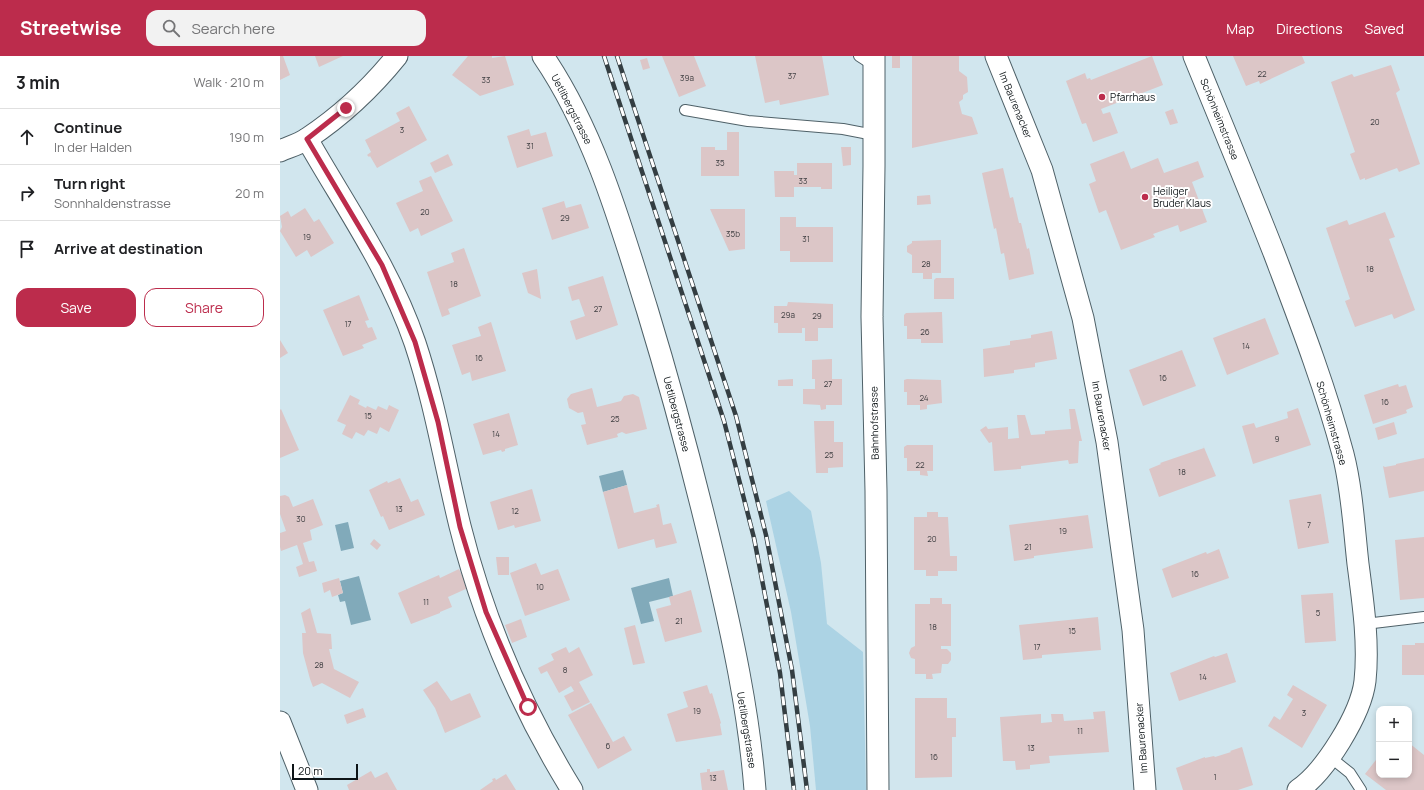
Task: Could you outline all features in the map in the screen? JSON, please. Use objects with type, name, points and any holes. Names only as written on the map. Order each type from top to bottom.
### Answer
[{"type":"street","points":[[280,151],[307,139],[377,81],[397,56]]},
{"type":"street","name":"Uetlibergstrasse","points":[[543,56],[570,101],[595,154],[635,270],[661,355],[688,454],[733,639],[753,765],[755,790]]},
{"type":"street","name":"Im Baurenacker","points":[[996,56],[1042,170],[1083,318],[1107,442],[1133,630],[1145,790]]},
{"type":"street","name":"Schönheimstrasse","points":[[1194,56],[1231,144],[1294,306],[1343,456],[1352,512],[1365,624],[1365,683],[1358,705],[1330,756],[1319,772],[1298,790]]},
{"type":"street","name":"Bahnhofstrasse","points":[[869,59],[874,135],[872,317],[876,491],[878,790]]},
{"type":"street","points":[[307,139],[382,265],[400,304],[415,342],[428,385],[460,527],[486,612],[528,707],[572,790]]},
{"type":"street","points":[[280,722],[307,790]]},
{"type":"lane","points":[[685,110],[748,121],[843,129],[874,135]]},
{"type":"lane","points":[[1365,624],[1424,617]]},
{"type":"lane","points":[[1330,756],[1350,773],[1361,790]]},
{"type":"shaded area","points":[[623,470],[627,485],[603,492],[599,476]]},
{"type":"shaded area","points":[[789,491],[811,511],[821,563],[827,624],[863,652],[866,790],[816,790],[810,726],[791,612],[766,501]]},
{"type":"shaded area","points":[[348,522],[354,548],[341,551],[335,525]]},
{"type":"shaded area","points":[[359,576],[371,620],[351,625],[345,601],[340,602],[338,595],[343,593],[340,581]]},
{"type":"shaded area","points":[[669,578],[673,596],[649,602],[654,621],[641,624],[631,588]]},
{"type":"building","points":[[280,56],[283,56],[290,75],[280,80]]},
{"type":"building","points":[[315,56],[343,56],[319,67]]},
{"type":"building","points":[[468,56],[492,56],[492,58],[505,56],[514,85],[480,96],[452,75]]},
{"type":"building","points":[[662,56],[694,56],[706,86],[679,97]]},
{"type":"building","points":[[755,56],[822,56],[829,95],[780,105],[779,100],[765,103]]},
{"type":"building","points":[[892,56],[900,56],[900,68],[892,68]]},
{"type":"building","points":[[912,56],[959,56],[959,71],[967,77],[968,92],[963,95],[963,99],[959,102],[962,114],[972,117],[978,134],[912,148]]},
{"type":"building","name":"Pfarrhaus","points":[[1152,56],[1163,85],[1101,109],[1103,114],[1110,112],[1118,133],[1093,142],[1086,123],[1082,124],[1066,81],[1085,73],[1087,79],[1090,78],[1091,80]]},
{"type":"building","points":[[1233,56],[1302,56],[1305,63],[1260,84],[1259,81],[1246,86]]},
{"type":"building","points":[[647,58],[650,68],[643,70],[640,60]]},
{"type":"building","points":[[1391,65],[1400,90],[1396,93],[1420,164],[1399,172],[1397,168],[1365,180],[1365,178],[1360,180],[1350,154],[1355,152],[1331,82],[1352,74],[1354,77]]},
{"type":"building","points":[[409,106],[427,140],[377,168],[370,156],[369,157],[367,155],[371,152],[365,140],[400,121],[396,113]]},
{"type":"building","points":[[1173,109],[1178,123],[1170,125],[1165,112]]},
{"type":"building","points":[[529,129],[531,136],[546,132],[553,156],[517,168],[507,136]]},
{"type":"building","points":[[727,132],[739,132],[739,176],[701,176],[701,147],[715,147],[715,150],[727,150]]},
{"type":"building","points":[[841,147],[851,147],[851,165],[843,166]]},
{"type":"building","name":"Heiliger Bruder Klaus","points":[[1124,151],[1131,169],[1158,158],[1164,173],[1198,161],[1204,177],[1192,182],[1207,222],[1180,232],[1178,225],[1153,234],[1155,237],[1121,250],[1106,210],[1099,213],[1089,184],[1096,181],[1090,164]]},
{"type":"building","points":[[448,154],[453,165],[435,173],[430,163]]},
{"type":"building","points":[[797,163],[832,163],[832,189],[821,189],[821,187],[794,187],[794,197],[775,197],[774,171],[794,171],[794,175],[797,175]]},
{"type":"building","points":[[1003,168],[1010,198],[1013,197],[1027,249],[1029,248],[1034,274],[1009,280],[1004,253],[1001,254],[996,228],[994,229],[982,173]]},
{"type":"building","points":[[431,176],[453,221],[421,236],[418,228],[410,232],[396,203],[423,191],[419,181]]},
{"type":"building","points":[[930,195],[931,204],[917,205],[917,196]]},
{"type":"building","points":[[564,201],[566,208],[581,204],[589,228],[552,240],[542,208]]},
{"type":"building","points":[[305,208],[314,222],[319,219],[334,243],[311,257],[307,250],[296,257],[280,231],[282,227],[280,216],[288,211],[291,217]]},
{"type":"building","points":[[710,209],[745,209],[745,249],[729,251]]},
{"type":"building","points":[[1385,212],[1395,237],[1389,239],[1415,310],[1394,319],[1392,314],[1355,327],[1345,301],[1350,299],[1326,228],[1347,220],[1349,225]]},
{"type":"building","points":[[780,217],[796,217],[796,227],[833,227],[833,262],[790,262],[790,251],[780,251]]},
{"type":"building","points":[[941,240],[941,273],[932,273],[932,279],[923,279],[923,273],[912,273],[912,255],[907,252],[907,246],[912,243],[912,241]]},
{"type":"building","points":[[464,248],[481,296],[448,309],[450,314],[442,317],[427,272],[454,262],[451,253]]},
{"type":"building","points":[[537,269],[541,299],[528,293],[522,273]]},
{"type":"building","points":[[603,276],[618,325],[576,340],[570,321],[585,316],[579,299],[572,301],[568,287]]},
{"type":"building","points":[[936,278],[954,278],[954,299],[934,299],[934,280]]},
{"type":"building","points":[[359,295],[369,320],[365,321],[368,328],[372,327],[377,339],[362,345],[364,348],[343,356],[323,310]]},
{"type":"building","points":[[788,302],[833,304],[833,328],[818,328],[818,341],[805,341],[805,328],[802,328],[802,333],[778,333],[778,323],[774,323],[774,306],[787,306]]},
{"type":"building","points":[[942,312],[943,343],[921,343],[921,339],[907,339],[907,326],[904,326],[904,315],[906,313]]},
{"type":"building","points":[[1265,318],[1279,354],[1227,375],[1213,338]]},
{"type":"building","points":[[491,322],[506,371],[472,381],[470,372],[462,375],[452,345],[481,336],[478,327]]},
{"type":"building","points":[[1052,331],[1057,359],[1035,363],[1035,367],[1014,370],[1014,373],[984,377],[983,349],[1010,345],[1010,341],[1031,338],[1031,335]]},
{"type":"building","points":[[280,340],[288,353],[280,358]]},
{"type":"building","points":[[1182,350],[1196,386],[1143,406],[1129,370]]},
{"type":"building","points":[[832,359],[832,379],[842,379],[842,405],[826,405],[826,409],[821,410],[820,405],[803,404],[803,389],[815,389],[815,379],[812,379],[812,360]]},
{"type":"building","points":[[793,379],[793,386],[778,386],[778,380]]},
{"type":"building","points":[[904,380],[941,380],[942,403],[927,405],[927,409],[920,410],[920,405],[907,405],[907,392],[904,392]]},
{"type":"building","points":[[1398,384],[1399,387],[1406,385],[1413,407],[1406,410],[1407,413],[1373,424],[1364,395]]},
{"type":"building","points":[[592,388],[597,407],[621,401],[624,396],[633,394],[639,397],[647,429],[626,434],[622,432],[617,434],[618,437],[587,445],[581,425],[586,424],[583,412],[578,413],[569,408],[567,399],[571,394]]},
{"type":"building","points":[[350,395],[360,400],[358,404],[366,408],[367,406],[376,410],[378,406],[387,410],[389,405],[399,410],[389,432],[380,427],[377,434],[368,430],[364,436],[356,432],[352,439],[342,434],[346,425],[337,421]]},
{"type":"building","points":[[1298,408],[1311,445],[1253,464],[1242,426],[1254,423],[1256,428],[1288,418],[1287,412]]},
{"type":"building","points":[[281,409],[299,450],[280,458],[280,410]]},
{"type":"building","points":[[1069,409],[1075,409],[1082,441],[1079,441],[1078,463],[1069,464],[1068,460],[1021,466],[1021,469],[994,471],[992,442],[989,443],[980,430],[986,426],[988,429],[1008,427],[1008,439],[1019,438],[1017,415],[1025,415],[1031,435],[1045,434],[1045,431],[1071,429]]},
{"type":"building","points":[[509,413],[518,445],[505,449],[505,451],[502,452],[501,450],[483,455],[473,424]]},
{"type":"building","points":[[814,421],[834,421],[834,442],[843,442],[843,467],[828,468],[828,473],[816,473]]},
{"type":"building","points":[[1394,422],[1397,434],[1378,440],[1375,428]]},
{"type":"building","points":[[907,445],[933,445],[933,471],[927,471],[928,476],[920,475],[920,471],[907,471],[907,458],[904,458],[904,447]]},
{"type":"building","points":[[1203,445],[1216,476],[1159,497],[1149,469],[1161,464],[1160,463],[1204,448]]},
{"type":"building","points":[[1424,458],[1424,491],[1389,498],[1383,466],[1396,465]]},
{"type":"building","points":[[400,478],[411,502],[418,499],[425,515],[389,530],[383,516],[381,517],[369,490],[387,481],[388,483]]},
{"type":"building","points":[[627,485],[634,513],[657,507],[656,505],[659,504],[663,525],[671,523],[677,543],[656,548],[654,539],[618,549],[603,492]]},
{"type":"building","points":[[532,489],[541,521],[515,528],[514,525],[498,530],[490,502]]},
{"type":"building","points":[[1321,494],[1329,543],[1298,549],[1289,500]]},
{"type":"building","points":[[285,495],[289,497],[293,507],[313,499],[323,525],[310,530],[312,540],[303,543],[309,562],[314,561],[317,571],[299,577],[296,567],[303,564],[297,545],[281,551],[280,547],[280,533],[286,531],[280,514],[280,496]]},
{"type":"building","points":[[927,512],[938,512],[938,517],[948,517],[950,556],[957,556],[957,571],[938,571],[938,576],[926,576],[926,570],[914,570],[914,517],[927,517]]},
{"type":"building","points":[[1088,515],[1093,548],[1034,556],[1034,558],[1014,561],[1009,525]]},
{"type":"building","points":[[1424,537],[1424,598],[1400,600],[1395,540]]},
{"type":"building","points":[[374,539],[381,545],[377,550],[370,544]]},
{"type":"building","points":[[1219,549],[1229,578],[1172,598],[1162,569],[1206,552],[1207,554]]},
{"type":"building","points":[[496,557],[509,557],[509,575],[498,575]]},
{"type":"building","points":[[536,563],[541,575],[558,569],[570,600],[525,616],[510,573]]},
{"type":"building","points":[[459,569],[468,588],[448,597],[452,607],[411,624],[398,593],[439,575],[440,578]]},
{"type":"building","points":[[339,578],[343,593],[332,597],[330,590],[324,593],[322,583]]},
{"type":"building","points":[[691,590],[702,632],[665,642],[656,609],[671,605],[669,597]]},
{"type":"building","points":[[1333,593],[1336,641],[1305,643],[1301,595]]},
{"type":"building","points":[[930,598],[942,598],[942,604],[951,604],[951,646],[941,646],[941,649],[947,649],[951,653],[951,660],[948,664],[942,664],[941,673],[932,674],[933,679],[926,679],[926,674],[915,674],[915,659],[911,658],[909,653],[911,648],[915,646],[915,604],[930,604]]},
{"type":"building","points":[[310,608],[317,633],[331,634],[332,649],[329,649],[334,669],[359,682],[350,698],[322,683],[313,687],[303,653],[302,633],[306,633],[301,613]]},
{"type":"building","points":[[1098,617],[1101,650],[1042,655],[1042,658],[1023,660],[1019,625]]},
{"type":"building","points":[[521,619],[527,637],[512,643],[505,625]]},
{"type":"building","points":[[635,625],[645,663],[633,665],[624,628]]},
{"type":"building","points":[[1415,643],[1424,643],[1424,675],[1402,675],[1402,645],[1415,645]]},
{"type":"building","points":[[566,647],[569,653],[579,647],[593,675],[579,682],[590,702],[572,711],[564,696],[574,691],[571,686],[559,693],[547,671],[541,674],[538,668],[554,660],[551,654]]},
{"type":"building","points":[[1227,653],[1236,682],[1179,701],[1170,673],[1214,656]]},
{"type":"building","points":[[437,681],[451,701],[470,693],[481,717],[445,733],[435,708],[423,690]]},
{"type":"building","points":[[707,685],[710,694],[712,693],[721,723],[722,735],[676,742],[667,714],[688,707],[683,692]]},
{"type":"building","points":[[1293,685],[1327,705],[1302,748],[1268,726],[1274,716],[1280,720],[1293,699],[1287,695]]},
{"type":"building","points":[[915,698],[947,698],[947,718],[956,718],[956,737],[952,737],[952,777],[915,778]]},
{"type":"building","points":[[591,703],[613,742],[624,736],[632,750],[598,769],[568,715]]},
{"type":"building","points":[[363,708],[366,717],[347,724],[344,715]]},
{"type":"building","points":[[1105,711],[1109,752],[1049,756],[1050,763],[1030,765],[1030,769],[1016,770],[1015,761],[1003,761],[1000,717],[1041,714],[1041,723],[1052,722],[1051,714],[1063,714],[1064,721],[1094,719],[1093,712]]},
{"type":"building","points":[[1412,745],[1424,755],[1424,790],[1386,790],[1365,774],[1376,760],[1376,778],[1412,778]]},
{"type":"building","points":[[1242,747],[1253,785],[1238,790],[1183,790],[1176,768],[1205,757],[1215,757]]},
{"type":"building","points":[[707,769],[710,769],[710,772],[724,770],[728,790],[702,790],[700,773],[707,772]]},
{"type":"building","points":[[371,771],[375,778],[387,772],[397,790],[349,790],[347,785]]},
{"type":"building","points":[[506,774],[516,790],[480,790],[493,781],[492,779],[495,778],[496,780]]},
{"type":"railway","points":[[604,56],[724,421],[754,538],[780,673],[794,790]]},
{"type":"railway","points":[[617,56],[736,416],[766,535],[792,670],[807,790]]},
{"type":"place","name":"Pfarrhaus","points":[[1102,97]]},
{"type":"place","name":"Heiliger Bruder Klaus","points":[[1145,197]]},
{"type":"route","points":[[346,108],[307,139],[382,265],[415,342],[438,422],[460,527],[486,612],[505,659],[528,707]]}]
